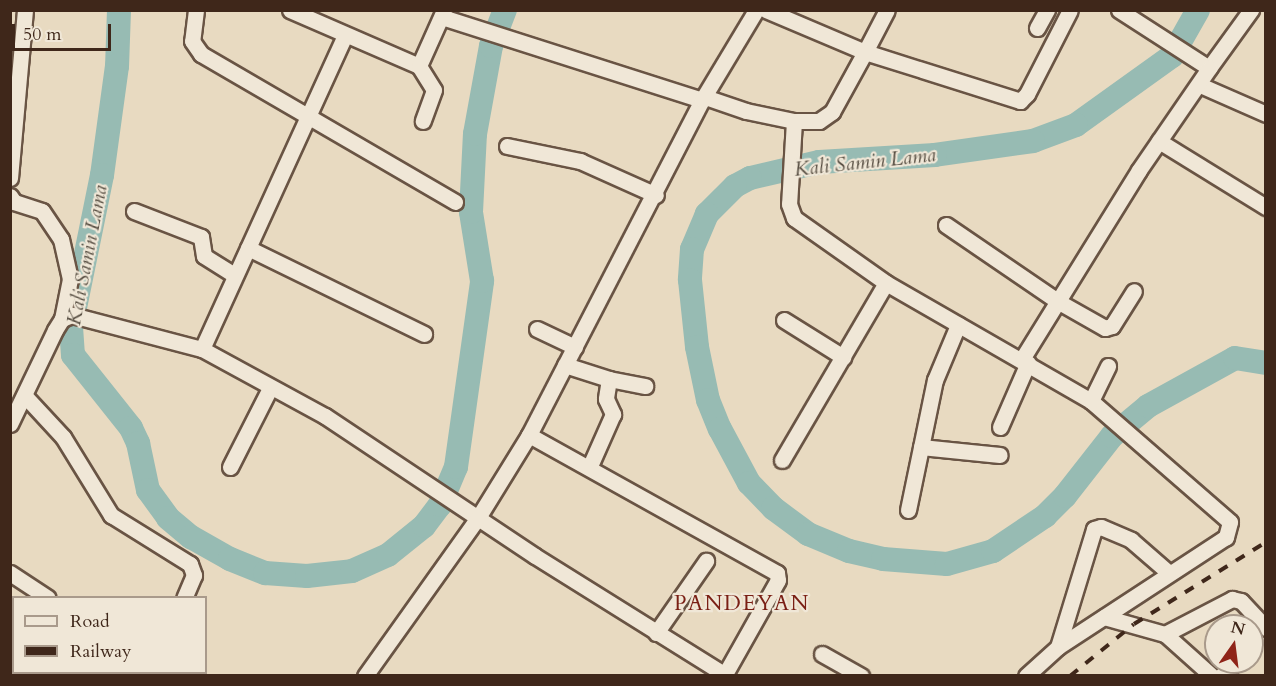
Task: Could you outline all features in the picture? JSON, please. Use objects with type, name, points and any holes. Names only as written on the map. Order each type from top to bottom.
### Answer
[{"type":"street","points":[[10,178],[25,10]]},
{"type":"street","points":[[196,10],[192,41],[201,54],[308,120],[455,202]]},
{"type":"street","points":[[290,10],[419,66],[434,90],[423,121]]},
{"type":"street","points":[[365,675],[479,516],[529,435],[656,195],[703,99],[756,10]]},
{"type":"street","points":[[766,10],[865,52],[1015,102],[1027,94],[1070,10]]},
{"type":"street","points":[[419,66],[443,14],[503,38],[703,99],[794,121],[819,121],[829,116],[887,10]]},
{"type":"street","points":[[1037,28],[1047,10]]},
{"type":"street","points":[[1119,10],[1209,68]]},
{"type":"street","points":[[1000,427],[1025,361],[1059,302],[1159,141],[1251,10]]},
{"type":"street","points":[[202,349],[345,35]]},
{"type":"street","points":[[1200,85],[1266,114]]},
{"type":"street","points":[[794,121],[789,193],[794,218],[886,283],[1091,401],[1123,426],[1230,522],[1226,537],[1168,572],[1058,647],[1026,675]]},
{"type":"street","points":[[1159,141],[1266,207]]},
{"type":"street","points":[[507,146],[580,161],[656,195]]},
{"type":"street","points":[[10,196],[14,202],[42,211],[61,239],[70,279],[62,319],[10,424]]},
{"type":"street","points":[[134,211],[201,237],[204,256],[235,275]]},
{"type":"street","points":[[946,225],[1059,302],[1108,328],[1134,291]]},
{"type":"street","points":[[248,248],[424,334]]},
{"type":"street","points":[[782,460],[886,283]]},
{"type":"street","points":[[62,319],[80,315],[202,349],[325,416],[479,516],[535,556],[726,675],[778,580],[777,573],[590,466],[529,435]]},
{"type":"street","points":[[784,320],[843,357]]},
{"type":"street","points":[[908,510],[938,371],[958,326]]},
{"type":"street","points":[[537,329],[575,347]]},
{"type":"street","points":[[565,365],[609,379],[645,386]]},
{"type":"street","points":[[1091,401],[1108,366]]},
{"type":"street","points":[[590,466],[612,416],[606,399],[609,379]]},
{"type":"street","points":[[230,467],[270,388]]},
{"type":"street","points":[[25,396],[63,437],[111,515],[190,564],[194,575],[184,596]]},
{"type":"street","points":[[921,447],[1000,455]]},
{"type":"street","points":[[1058,647],[1094,529],[1101,527],[1140,545],[1168,572]]},
{"type":"street","points":[[656,633],[706,561]]},
{"type":"street","points":[[10,573],[46,596]]},
{"type":"street","points":[[1165,634],[1232,599],[1241,601],[1266,628]]},
{"type":"street","points":[[1104,617],[1165,634],[1212,675]]},
{"type":"street","points":[[822,654],[861,675]]},
{"type":"waterway","name":"Kali Samin Lama","points":[[119,10],[117,66],[102,175],[71,327],[73,355],[131,428],[138,443],[148,490],[168,518],[191,537],[230,559],[265,573],[307,576],[352,571],[388,555],[424,526],[440,505],[456,467],[482,281],[471,212],[475,134],[491,46],[505,10]]},
{"type":"waterway","name":"Kali Samin Lama","points":[[1198,10],[1172,56],[1076,125],[1033,141],[935,155],[819,162],[750,178],[735,186],[707,214],[692,249],[690,280],[697,347],[708,400],[720,429],[749,483],[773,508],[808,534],[849,551],[883,559],[947,564],[993,551],[1045,516],[1065,496],[1112,436],[1148,406],[1235,358],[1266,363]]},
{"type":"railway","points":[[1070,676],[1134,624],[1266,542]]},
{"type":"district","name":"PANDEYAN","points":[[742,604]]}]
